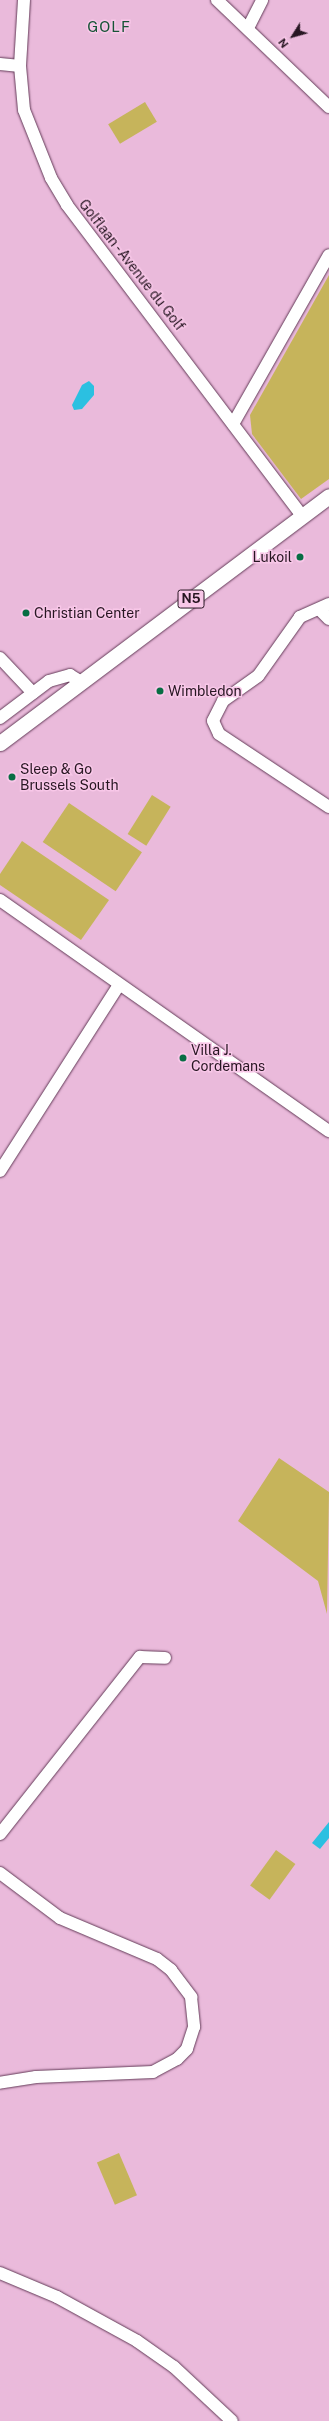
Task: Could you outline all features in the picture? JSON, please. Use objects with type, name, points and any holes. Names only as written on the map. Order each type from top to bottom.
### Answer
[{"type":"main road","name":"N5","points":[[0,743],[329,496]]},
{"type":"street","name":"Golflaan - Avenue du Golf","points":[[24,0],[20,66],[24,110],[34,140],[66,205],[302,516]]},
{"type":"street","points":[[217,0],[329,107]]},
{"type":"street","points":[[248,28],[262,0]]},
{"type":"street","points":[[0,64],[20,66]]},
{"type":"street","points":[[233,424],[329,255]]},
{"type":"street","points":[[329,618],[324,607],[300,617],[258,676],[222,701],[213,721],[220,734],[329,807]]},
{"type":"street","points":[[0,658],[33,694]]},
{"type":"street","points":[[0,718],[61,676],[75,676],[81,682]]},
{"type":"street","points":[[1,903],[329,1130]]},
{"type":"street","points":[[0,1171],[120,985]]},
{"type":"street","points":[[0,1834],[140,1656],[165,1658]]},
{"type":"street","points":[[0,1873],[60,1918],[157,1959],[172,1970],[191,1997],[194,2027],[182,2054],[153,2072],[36,2077],[0,2083]]},
{"type":"street","points":[[0,2273],[58,2297],[137,2341],[174,2367],[232,2421]]},
{"type":"shaded area","points":[[145,102],[157,122],[120,144],[108,124]]},
{"type":"shaded area","points":[[329,275],[329,479],[301,499],[252,434],[250,415]]},
{"type":"shaded area","points":[[152,795],[171,807],[146,846],[128,834]]},
{"type":"shaded area","points":[[69,803],[142,852],[116,891],[43,842]]},
{"type":"shaded area","points":[[22,841],[109,900],[81,940],[0,885],[0,874]]},
{"type":"shaded area","points":[[279,1458],[329,1492],[327,1614],[318,1581],[238,1521]]},
{"type":"shaded area","points":[[276,1850],[295,1864],[270,1900],[250,1886]]},
{"type":"shaded area","points":[[119,2153],[137,2195],[115,2205],[97,2162]]},
{"type":"water","points":[[89,381],[94,386],[94,395],[82,409],[74,410],[72,405],[82,385]]},
{"type":"water","points":[[329,1822],[329,1838],[320,1849],[312,1843]]},
{"type":"place","name":"Lukoil","points":[[300,557]]},
{"type":"place","name":"Christian Center","points":[[26,613]]},
{"type":"place","name":"Wimbledon","points":[[160,691]]},
{"type":"place","name":"Sleep & Go Brussels South","points":[[12,777]]},
{"type":"place","name":"Villa J. Cordemans","points":[[183,1058]]},
{"type":"district","name":"GOLF","points":[[109,27]]}]
